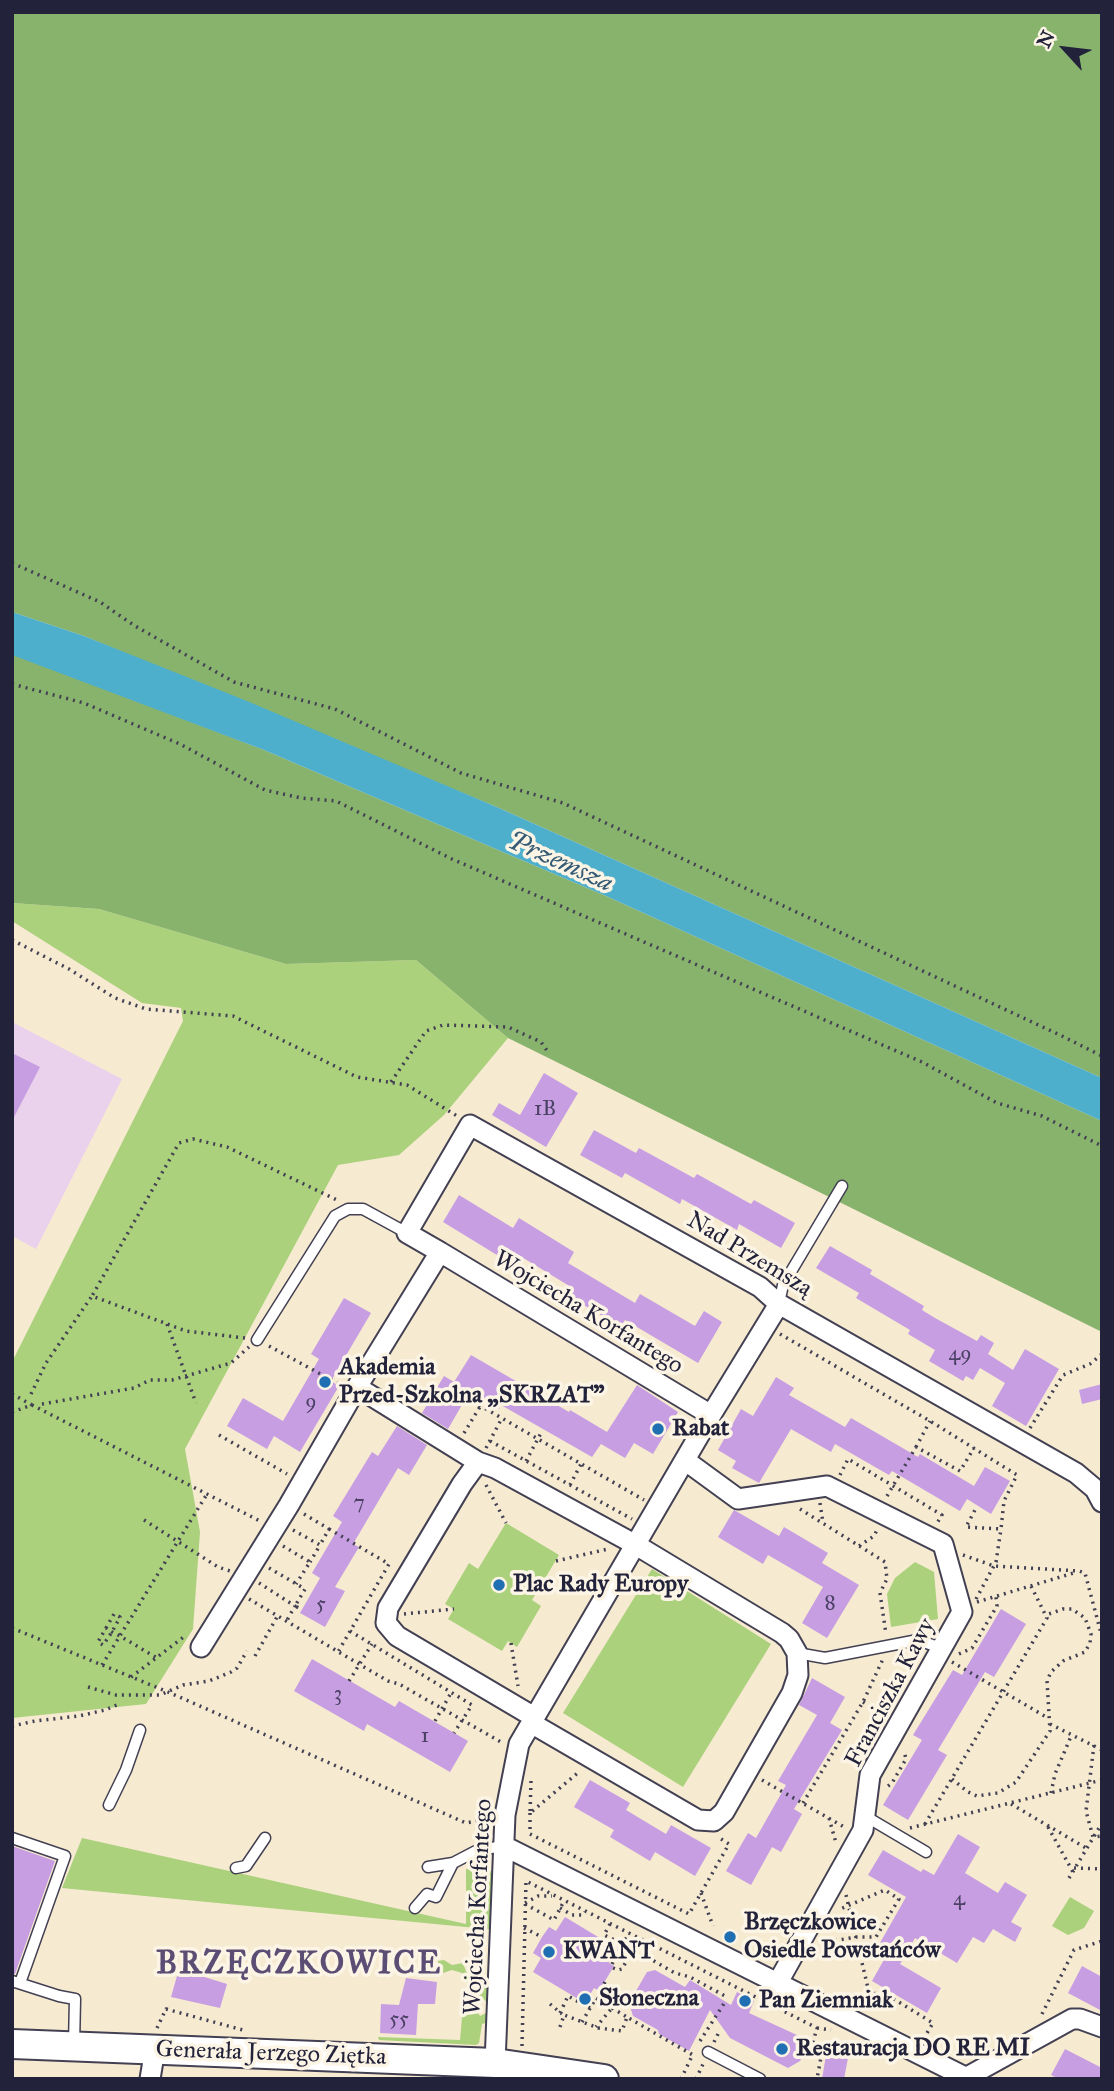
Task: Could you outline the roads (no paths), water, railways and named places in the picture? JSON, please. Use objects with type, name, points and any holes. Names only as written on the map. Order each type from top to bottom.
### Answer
[{"type":"main road","name":"Generała Jerzego Ziętka","points":[[12,2044],[74,2046],[154,2043],[400,2063],[495,2063],[604,2079]]},
{"type":"street","name":"Nad Przemszą","points":[[407,1233],[470,1125],[760,1287],[779,1304],[1076,1473],[1095,1489],[1102,1502]]},
{"type":"street","name":"Wojciecha Korfantego","points":[[407,1233],[711,1415]]},
{"type":"street","points":[[194,1641],[250,1567],[278,1523],[355,1389],[440,1252]]},
{"type":"street","name":"Wojciecha Korfantego","points":[[495,2063],[505,1815],[519,1744],[529,1716],[636,1545],[779,1304]]},
{"type":"street","points":[[355,1389],[477,1463],[495,1468],[636,1545],[789,1639],[797,1653],[798,1675],[792,1693],[724,1812],[713,1821],[698,1819],[397,1636],[386,1623],[388,1608],[477,1463]]},
{"type":"street","name":"Franciszka Kawy","points":[[686,1461],[738,1499],[827,1486],[826,1496],[881,1513],[944,1541],[968,1608],[942,1648],[870,1775],[872,1820],[863,1830],[777,1984]]},
{"type":"street","points":[[504,1846],[968,2078],[1072,2019],[1102,2027]]},
{"type":"street","points":[[150,2079],[154,2043]]},
{"type":"lane","points":[[779,1304],[783,1285],[842,1186]]},
{"type":"lane","points":[[257,1340],[335,1216],[348,1209],[363,1209],[407,1233]]},
{"type":"lane","points":[[797,1653],[825,1658],[918,1640],[942,1648]]},
{"type":"lane","points":[[109,1805],[126,1770],[139,1730]]},
{"type":"lane","points":[[872,1820],[926,1852]]},
{"type":"lane","points":[[12,1838],[65,1856],[16,1982],[75,1999],[74,2046]]},
{"type":"lane","points":[[236,1867],[246,1866],[265,1838]]},
{"type":"lane","points":[[428,1867],[453,1863],[478,1850],[504,1846]]},
{"type":"lane","points":[[415,1908],[428,1894],[436,1896],[453,1863]]},
{"type":"lane","points":[[708,2052],[760,2079]]},
{"type":"water","name":"Przemsza","points":[[12,612],[84,636],[247,701],[499,808],[1102,1078],[1102,1121],[606,896],[264,750],[12,655]]},
{"type":"place","name":"Akademia Przed-Szkolna „SKRZAT”","points":[[325,1382]]},
{"type":"place","name":"Rabat","points":[[658,1429]]},
{"type":"place","name":"Plac Rady Europy","points":[[499,1585]]},
{"type":"place","name":"Brzęczkowice Osiedle Powstańców","points":[[730,1937]]},
{"type":"place","name":"KWANT","points":[[549,1952]]},
{"type":"place","name":"Słoneczna","points":[[585,1999]]},
{"type":"place","name":"Pan Ziemniak","points":[[745,2001]]},
{"type":"place","name":"Restauracja DO RE MI","points":[[782,2049]]},
{"type":"district","name":"BRZĘCZKOWICE","points":[[299,1965]]}]
